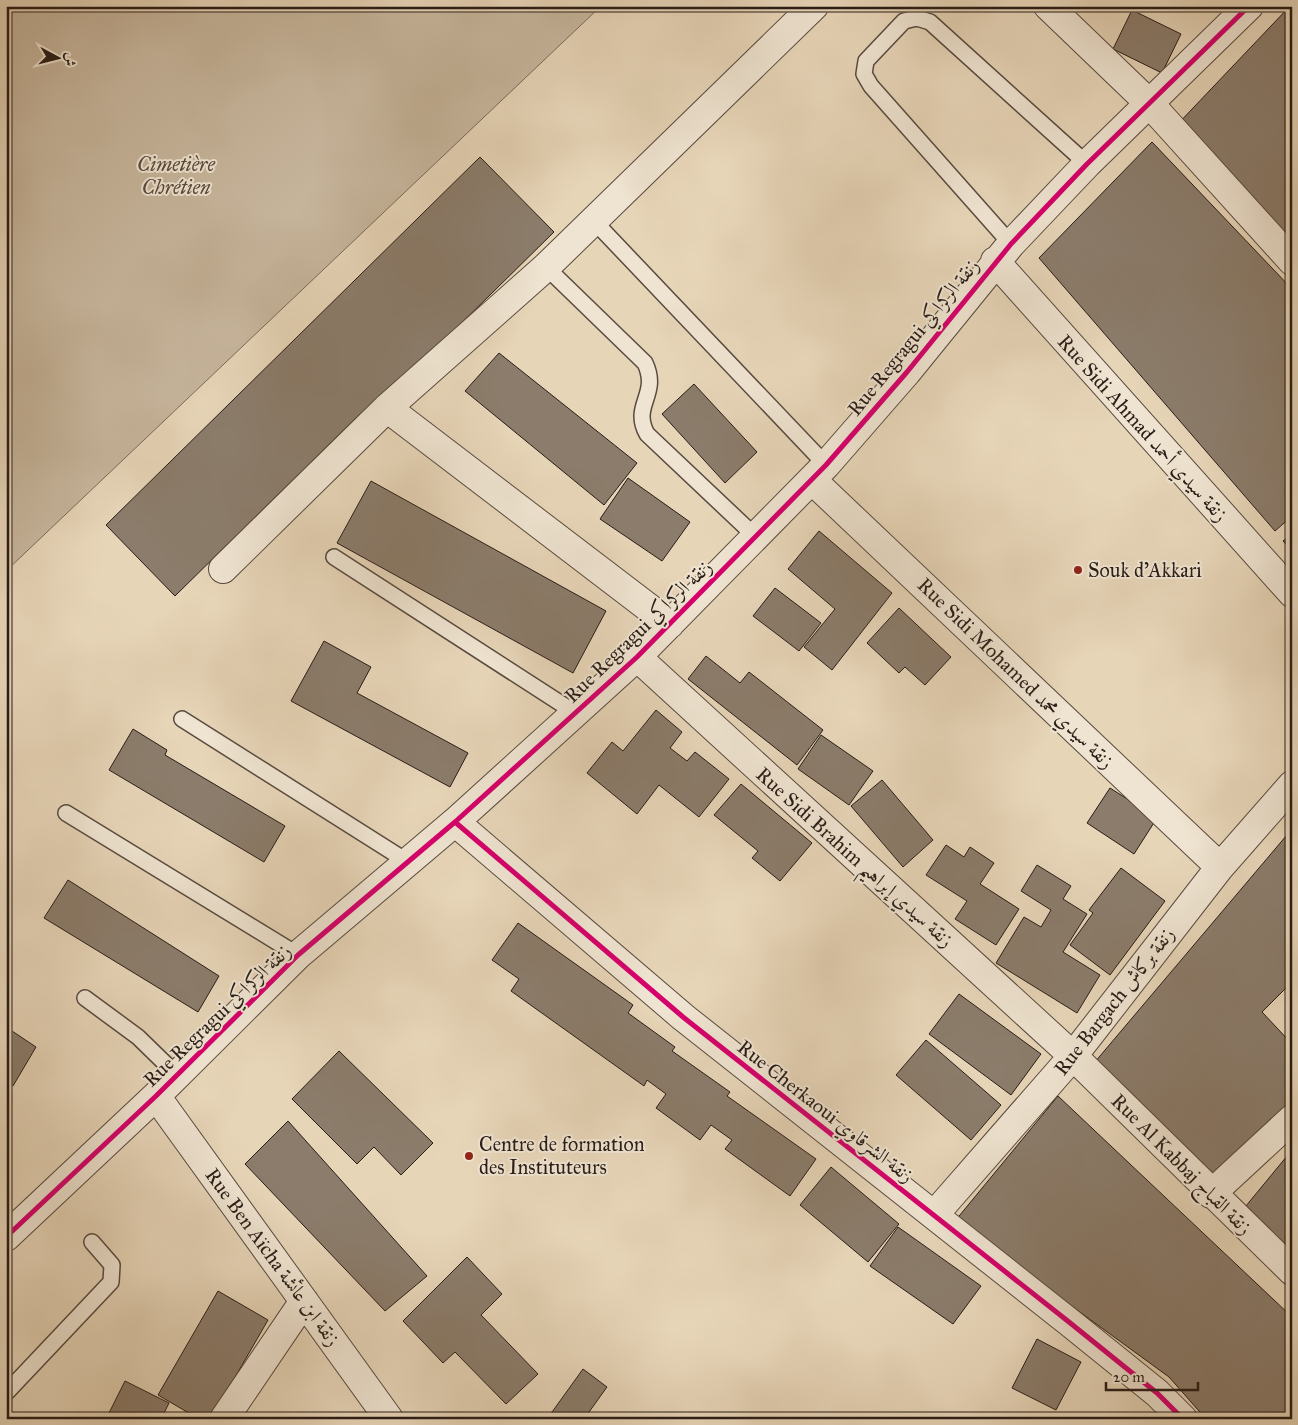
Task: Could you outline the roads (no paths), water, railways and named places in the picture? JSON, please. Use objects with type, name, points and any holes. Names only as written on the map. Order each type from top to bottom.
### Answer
[{"type":"street","points":[[223,570],[387,408],[546,266],[814,6]]},
{"type":"street","points":[[1048,6],[1149,103],[1292,261]]},
{"type":"street","name":"Rue Regragui زنقة الركراكي","points":[[6,1237],[156,1096],[298,955],[455,822],[574,712],[637,657],[819,472],[907,372],[1003,252],[1087,164],[1249,6]]},
{"type":"street","name":"Rue Sidi Ahmad زنقة سيدي أحمد","points":[[1003,252],[1292,593]]},
{"type":"street","points":[[387,408],[670,624]]},
{"type":"street","name":"Rue Sidi Mohamed زنقة سيدي محمد","points":[[819,472],[1220,867]]},
{"type":"street","name":"Rue Sidi Brahim زنقة سيدي إبراهيم","points":[[637,657],[1073,1056]]},
{"type":"street","name":"Rue Bargach زنقة بركاش","points":[[934,1215],[1073,1056],[1220,867],[1292,785]]},
{"type":"street","name":"Rue Cherkaoui زنقة الشرقاوي","points":[[455,822],[683,1017],[1156,1393],[1183,1419]]},
{"type":"street","name":"Rue Al Kabbaj زنقة القباج","points":[[1073,1056],[1292,1272]]},
{"type":"street","name":"Rue Ben Aïcha زنقة ابن عائشة","points":[[156,1096],[389,1419]]},
{"type":"street","points":[[1211,1194],[1292,1119]]},
{"type":"street","points":[[224,1419],[304,1300]]},
{"type":"lane","points":[[1003,252],[871,86],[864,74],[866,61],[904,21],[917,18],[930,22],[1087,164]]},
{"type":"lane","points":[[593,220],[819,472]]},
{"type":"lane","points":[[546,266],[645,363],[650,373],[651,384],[641,411],[641,420],[647,434],[756,537]]},
{"type":"lane","points":[[334,557],[574,712]]},
{"type":"lane","points":[[182,719],[408,862]]},
{"type":"lane","points":[[66,813],[298,955]]},
{"type":"lane","points":[[85,998],[138,1036],[177,1075]]},
{"type":"lane","points":[[6,1393],[111,1282],[112,1265],[92,1242]]},
{"type":"place","name":"Souk d'Akkari","points":[[1078,570]]},
{"type":"place","name":"Centre de formation des Instituteurs","points":[[469,1156]]},
{"type":"park label","name":"Cimetière Chrétien","points":[[176,176]]}]
